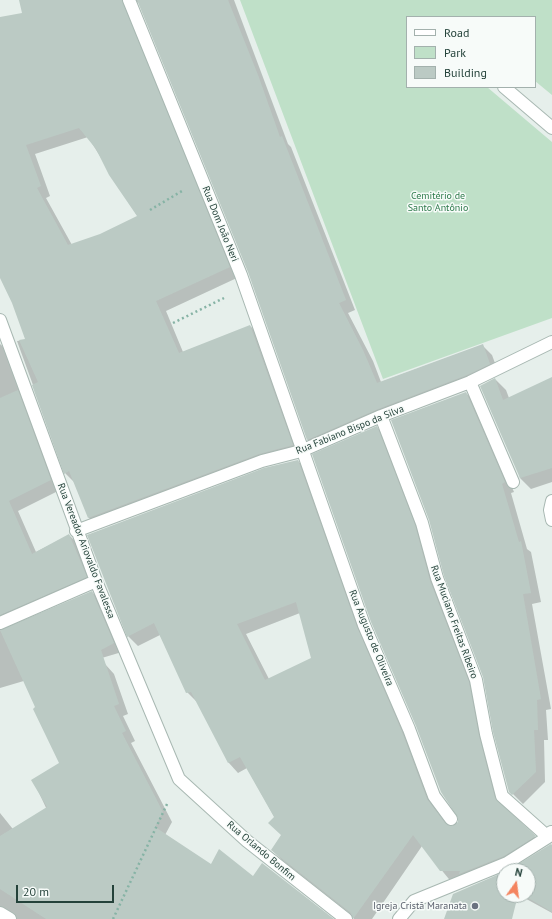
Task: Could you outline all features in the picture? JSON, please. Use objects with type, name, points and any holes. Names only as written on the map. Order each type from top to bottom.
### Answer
[{"type":"street","name":"Rua Dom João Neri","points":[[129,0],[241,275],[301,451]]},
{"type":"street","points":[[505,88],[552,128]]},
{"type":"street","name":"Rua Vereador Ariovaldo Favalessa","points":[[0,320],[76,531],[179,779]]},
{"type":"street","name":"Rua Fabiano Bispo da Silva","points":[[76,531],[262,461],[301,451],[381,416],[470,382],[552,342]]},
{"type":"street","points":[[470,382],[513,482]]},
{"type":"street","name":"Rua Muciano Freitas Ribeiro","points":[[381,416],[422,523],[437,578],[476,680],[486,734],[502,796],[550,834]]},
{"type":"street","name":"Rua Augusto de Oliveira","points":[[301,451],[364,625],[409,729],[434,796],[451,819]]},
{"type":"street","points":[[552,501],[550,510],[552,520]]},
{"type":"street","points":[[0,624],[96,581]]},
{"type":"street","name":"Rua Orlando Bonfim","points":[[179,779],[247,841],[346,919]]},
{"type":"street","points":[[400,919],[414,901],[507,863],[550,834]]},
{"type":"street","points":[[0,913],[10,919]]},
{"type":"path","points":[[150,210],[184,190]]},
{"type":"path","points":[[173,323],[227,297]]},
{"type":"path","points":[[113,919],[179,779]]},
{"type":"green space","name":"Cemitério de Santo Antônio","points":[[240,0],[552,0],[552,95],[536,82],[536,16],[406,16],[406,88],[488,88],[552,142],[552,318],[383,379]]},
{"type":"building","points":[[19,0],[122,0],[230,267],[156,301],[179,353],[250,325],[293,445],[259,454],[88,518],[69,471],[64,474],[32,385],[38,382],[19,340],[25,339],[12,303],[0,278],[0,17],[22,13]],"holes":[[[79,128],[96,149],[109,175],[137,216],[100,234],[68,245],[37,188],[41,186],[26,145]]]},
{"type":"building","points":[[137,0],[228,0],[258,75],[280,137],[282,136],[346,300],[339,303],[363,350],[377,383],[483,344],[490,364],[467,375],[378,409],[307,440],[248,272]]},
{"type":"building","points":[[552,377],[552,468],[520,478],[480,386],[495,378],[503,400]]},
{"type":"building","points":[[18,390],[51,480],[9,501],[32,554],[69,534],[87,577],[0,615],[0,398]]},
{"type":"building","points":[[466,392],[505,482],[502,484],[519,542],[521,541],[531,593],[523,594],[541,699],[537,700],[538,730],[534,730],[536,772],[512,795],[509,792],[493,732],[483,677],[444,576],[429,520],[391,420]]},
{"type":"building","points":[[377,426],[415,525],[430,581],[469,682],[479,736],[495,798],[536,836],[504,856],[459,874],[460,871],[440,871],[413,835],[353,919],[351,913],[271,850],[281,835],[268,823],[274,817],[240,757],[228,763],[191,692],[186,693],[154,623],[127,637],[87,535],[264,468],[298,460],[357,627],[402,732],[427,799],[445,823],[452,826],[458,822],[458,818],[441,792],[416,726],[371,622],[312,454]],"holes":[[[296,602],[311,658],[265,680],[237,624]]]},
{"type":"building","points":[[92,591],[114,643],[101,650],[119,704],[114,706],[126,731],[122,733],[163,812],[155,827],[211,864],[219,849],[253,876],[262,863],[334,919],[46,919],[0,889],[0,836],[47,807],[31,780],[59,763],[33,709],[35,707],[0,630]]},
{"type":"building","points":[[551,844],[552,845],[552,912],[536,903],[536,863],[520,863]]},
{"type":"building","name":"Igreja Cristã Maranata","points":[[496,875],[496,903],[516,903],[512,919],[444,919],[453,894]]},
{"type":"place","name":"Igreja Cristã Maranata","points":[[475,906]]}]
